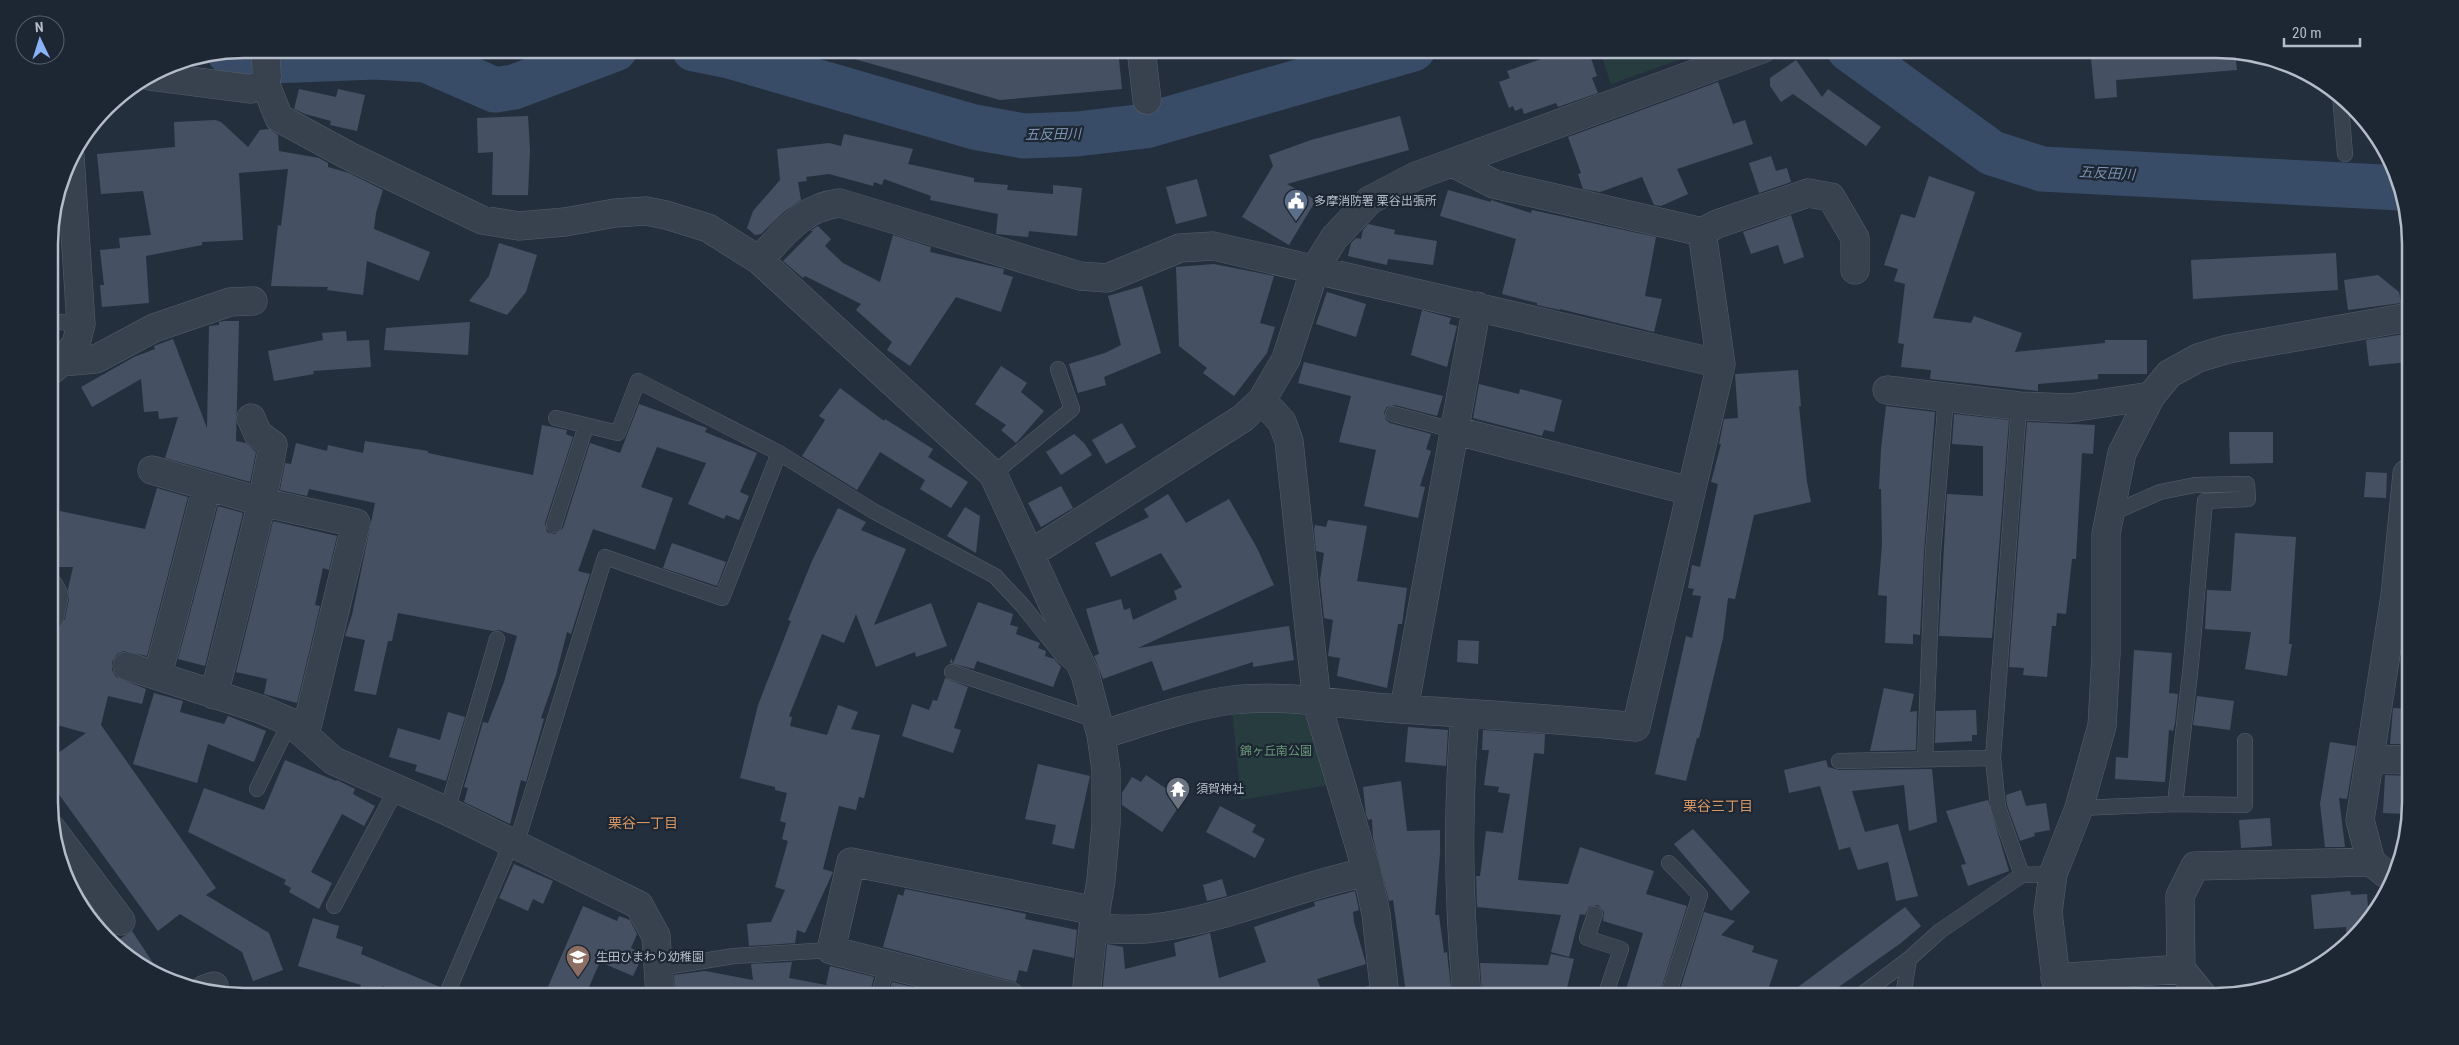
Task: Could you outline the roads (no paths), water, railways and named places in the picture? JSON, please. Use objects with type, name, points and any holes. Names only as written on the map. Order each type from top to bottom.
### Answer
[{"type":"street","points":[[265,58],[266,79],[278,118],[349,156],[482,220],[519,226],[565,222],[615,213],[646,211],[708,228],[759,260],[992,474],[1084,674],[1098,728],[1106,770],[1106,824],[1101,880],[1094,919],[1087,988]]},
{"type":"street","points":[[1142,58],[1147,100]]},
{"type":"street","points":[[1030,554],[1243,418],[1262,400],[1286,359],[1315,269],[1334,238],[1370,200],[1416,176],[1738,58]]},
{"type":"street","points":[[160,77],[251,89],[266,79]]},
{"type":"street","points":[[1453,163],[1494,184],[1702,232],[1717,224],[1808,193],[1832,197],[1855,238],[1856,270]]},
{"type":"street","points":[[58,365],[76,344],[82,324],[71,174]]},
{"type":"street","points":[[759,260],[798,220],[823,205],[840,203],[1080,276],[1107,278],[1180,248],[1213,246],[1721,364]]},
{"type":"street","points":[[1098,728],[1196,706],[1234,700],[1281,699],[1465,714],[1555,718],[1636,727],[1721,364],[1702,232]]},
{"type":"street","points":[[58,367],[96,359],[154,328],[230,302],[253,301]]},
{"type":"street","points":[[1404,709],[1453,430],[1477,306]]},
{"type":"street","points":[[2181,968],[2057,987],[2048,912],[2053,874],[2079,808],[2102,726],[2106,654],[2106,534],[2122,453],[2151,396],[2169,374],[2198,358],[2228,349],[2402,318]]},
{"type":"street","points":[[1886,390],[2019,406],[2070,408],[2151,396]]},
{"type":"street","points":[[1262,400],[1282,422],[1289,440],[1317,702],[1367,872],[1376,914],[1377,988]]},
{"type":"street","points":[[214,695],[262,502],[273,445],[258,434],[251,418]]},
{"type":"street","points":[[1453,430],[1690,491]]},
{"type":"street","points":[[152,470],[262,502],[356,523],[297,729]]},
{"type":"street","points":[[158,675],[207,486]]},
{"type":"street","points":[[2197,988],[2181,968],[2180,896],[2195,866],[2385,875],[2360,820],[2402,597]]},
{"type":"street","points":[[127,666],[214,695],[297,729],[334,761],[447,811],[639,904],[656,936],[660,988]]},
{"type":"street","points":[[1465,714],[1460,778],[1459,918],[1466,988]]},
{"type":"street","points":[[2370,759],[2402,760]]},
{"type":"street","points":[[64,849],[111,927]]},
{"type":"street","points":[[979,988],[830,950],[851,862],[1094,919],[1118,930],[1161,927],[1212,916],[1330,879],[1367,872]]},
{"type":"lane","points":[[2341,107],[2345,154]]},
{"type":"lane","points":[[58,322],[82,324]]},
{"type":"lane","points":[[992,474],[1072,409],[1058,369]]},
{"type":"lane","points":[[556,418],[618,433],[638,381],[779,453],[874,512],[995,576],[1023,606],[1063,656],[1084,674]]},
{"type":"lane","points":[[1925,758],[1933,552],[1946,398]]},
{"type":"lane","points":[[2019,406],[1993,758],[1998,807],[2022,875]]},
{"type":"lane","points":[[1393,414],[1453,430]]},
{"type":"lane","points":[[554,525],[586,426]]},
{"type":"lane","points":[[450,988],[514,844],[605,556],[722,598],[779,453]]},
{"type":"lane","points":[[2110,514],[2160,492],[2195,484],[2247,484],[2248,498],[2205,501],[2191,664],[2176,804]]},
{"type":"lane","points":[[447,811],[497,640]]},
{"type":"lane","points":[[952,672],[1098,728]]},
{"type":"lane","points":[[257,789],[297,729]]},
{"type":"lane","points":[[2079,808],[2176,804],[2245,805],[2245,741]]},
{"type":"lane","points":[[1839,761],[1993,758]]},
{"type":"lane","points":[[334,906],[396,788]]},
{"type":"lane","points":[[1669,863],[1700,895],[1671,988]]},
{"type":"lane","points":[[1871,988],[1909,959],[1940,931],[2022,875],[2053,874]]},
{"type":"lane","points":[[1595,914],[1587,938],[1621,949],[1608,988]]},
{"type":"lane","points":[[659,968],[734,956],[830,950]]},
{"type":"lane","points":[[1904,988],[1909,959]]},
{"type":"lane","points":[[881,988],[888,965]]},
{"type":"waterway","name":"五反田川","points":[[240,58],[248,62],[350,58]]},
{"type":"waterway","name":"五反田川","points":[[392,58],[426,60],[495,90],[514,87],[591,58]]},
{"type":"waterway","name":"五反田川","points":[[736,58],[974,127],[1024,136],[1077,134],[1145,126],[1382,58]]},
{"type":"waterway","name":"五反田川","points":[[1861,58],[1992,153],[2042,169],[2393,188]]},
{"type":"place","name":"多摩消防署 栗谷出張所","points":[[1296,222]]},
{"type":"place","name":"須賀神社","points":[[1178,810]]},
{"type":"place","name":"生田ひまわり幼稚園","points":[[578,978]]},
{"type":"district","name":"栗谷三丁目","points":[[1718,806]]},
{"type":"district","name":"栗谷一丁目","points":[[643,823]]},
{"type":"park label","name":"錦ヶ丘南公園","points":[[1276,751]]}]
